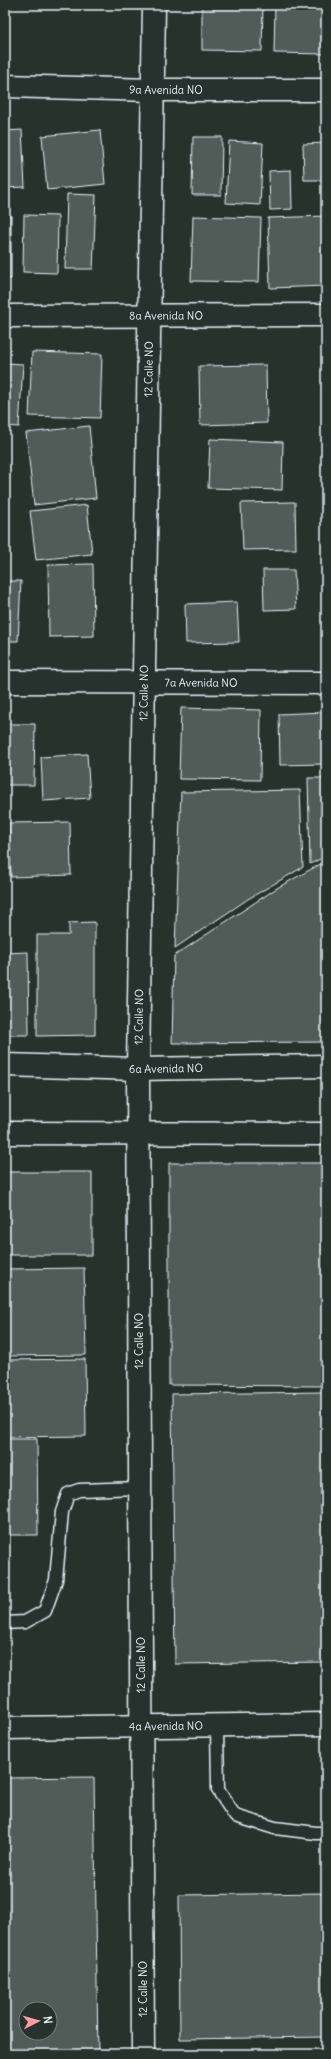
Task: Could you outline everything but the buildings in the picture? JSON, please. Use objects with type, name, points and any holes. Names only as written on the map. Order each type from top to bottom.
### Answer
[{"type":"street","name":"12 Calle NO","points":[[143,2054],[138,1069],[154,5]]},
{"type":"street","name":"9a Avenida NO","points":[[5,86],[152,90],[326,90]]},
{"type":"street","name":"8a Avenida NO","points":[[5,316],[326,315]]},
{"type":"street","name":"7a Avenida NO","points":[[5,682],[326,683]]},
{"type":"street","name":"6a Avenida NO","points":[[5,1065],[138,1069],[326,1066]]},
{"type":"street","points":[[5,1133],[326,1134]]},
{"type":"street","name":"4a Avenida NO","points":[[5,1728],[326,1724]]},
{"type":"lane","points":[[5,1623],[25,1622],[45,1611],[56,1580],[62,1512],[68,1494],[79,1490],[140,1488]]},
{"type":"lane","points":[[217,1725],[218,1790],[235,1816],[275,1828],[326,1833]]}]
